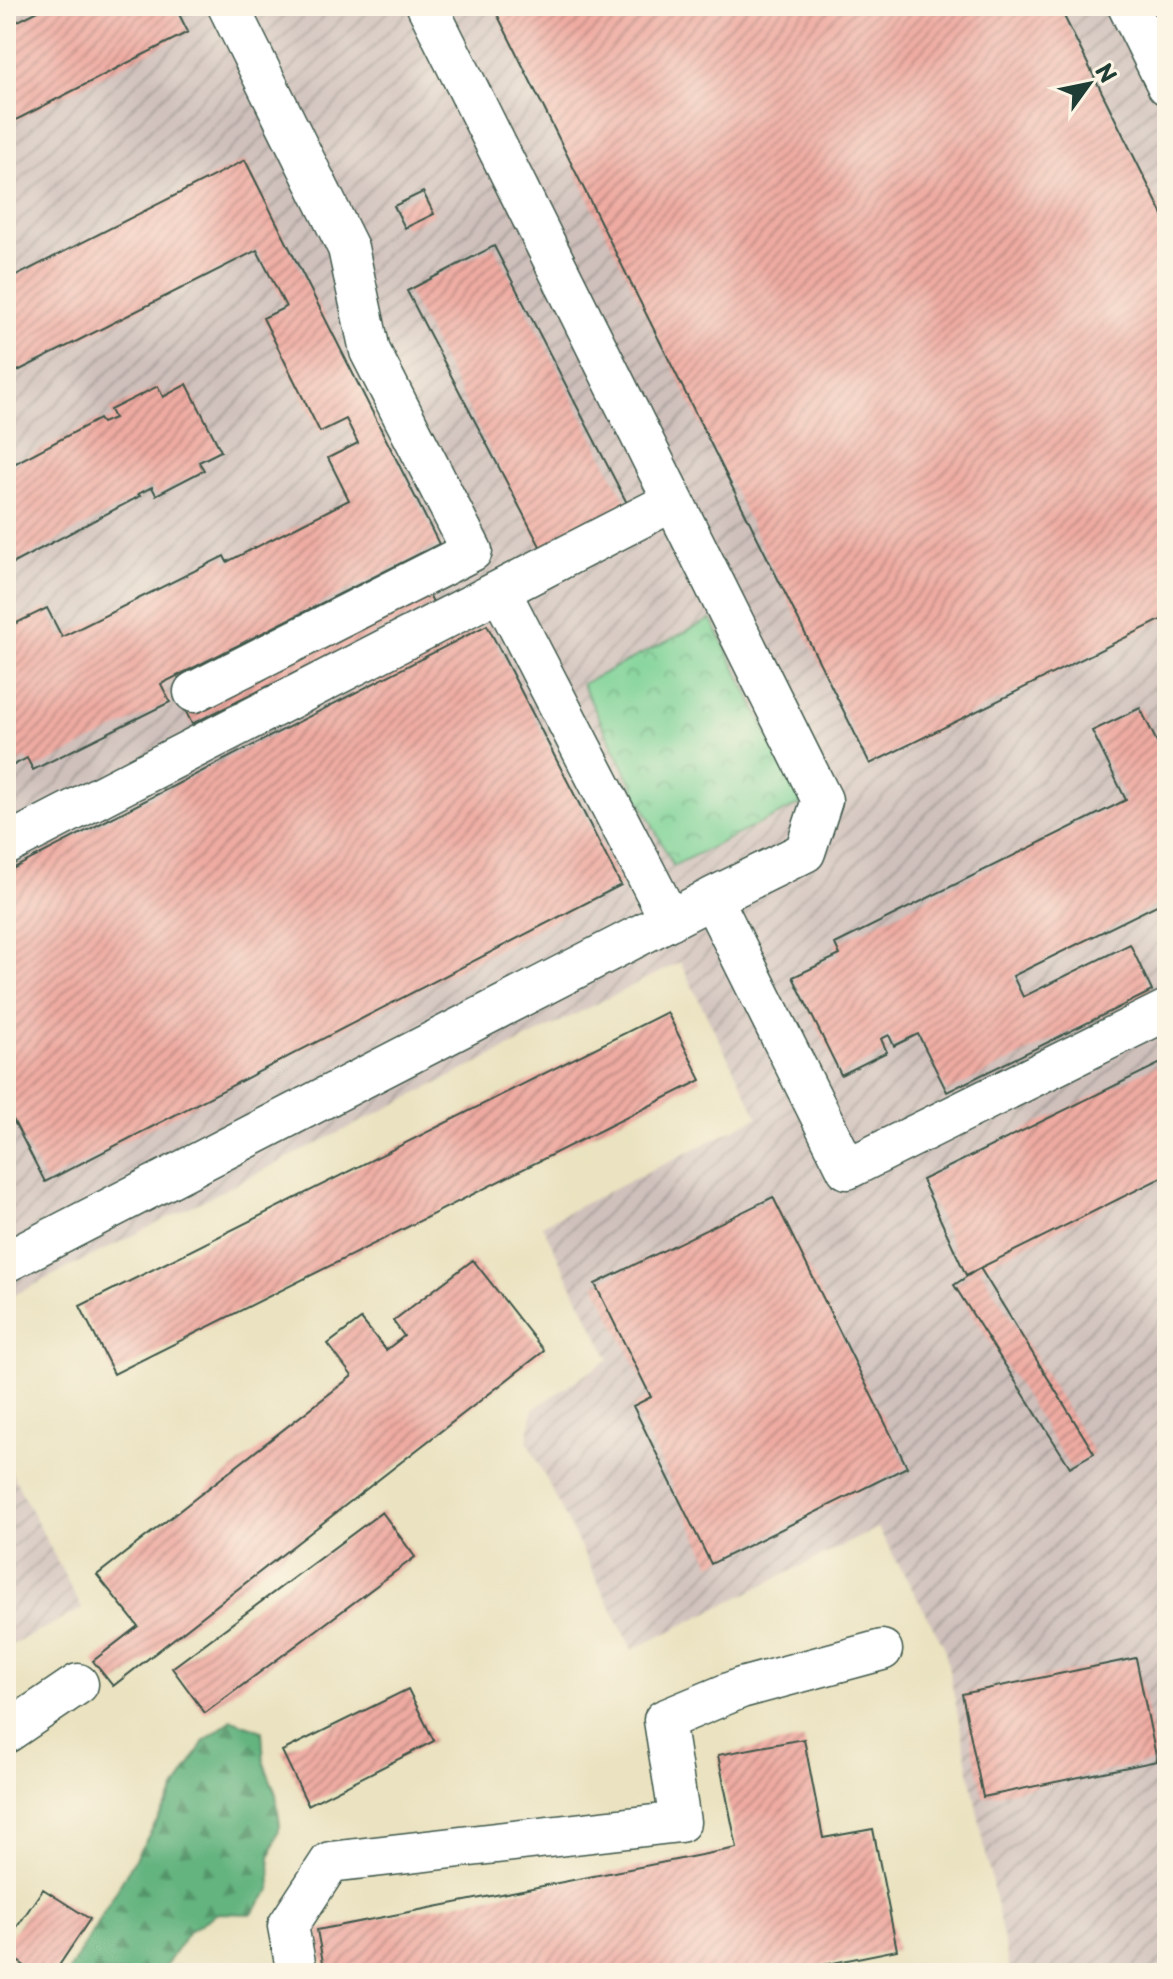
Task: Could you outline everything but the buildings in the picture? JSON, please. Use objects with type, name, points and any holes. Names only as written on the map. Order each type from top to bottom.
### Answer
[{"type":"lane","points":[[194,692],[472,551],[370,351],[348,248],[228,6]]},
{"type":"lane","points":[[6,1262],[805,852],[822,800],[427,6]]},
{"type":"lane","points":[[1128,6],[1167,85]]},
{"type":"lane","points":[[6,845],[673,501]]},
{"type":"lane","points":[[500,591],[670,920]]},
{"type":"lane","points":[[712,898],[847,1169],[1167,1010]]},
{"type":"lane","points":[[297,1973],[288,1926],[330,1862],[680,1822],[664,1720],[741,1688],[882,1650]]},
{"type":"lane","points":[[6,1733],[78,1684]]},
{"type":"shaded area","points":[[6,6],[1167,6],[1167,1973],[1010,1973],[944,1646],[878,1528],[632,1650],[527,1441],[533,1409],[609,1359],[542,1225],[758,1117],[680,962],[6,1299]]},
{"type":"shaded area","points":[[6,1462],[82,1609],[6,1648]]},
{"type":"green space","points":[[711,619],[802,803],[673,866],[582,684]]},
{"type":"green space","points":[[232,1720],[262,1731],[264,1763],[276,1794],[280,1826],[270,1857],[271,1890],[251,1914],[218,1913],[189,1931],[161,1973],[68,1973],[204,1741]]}]
